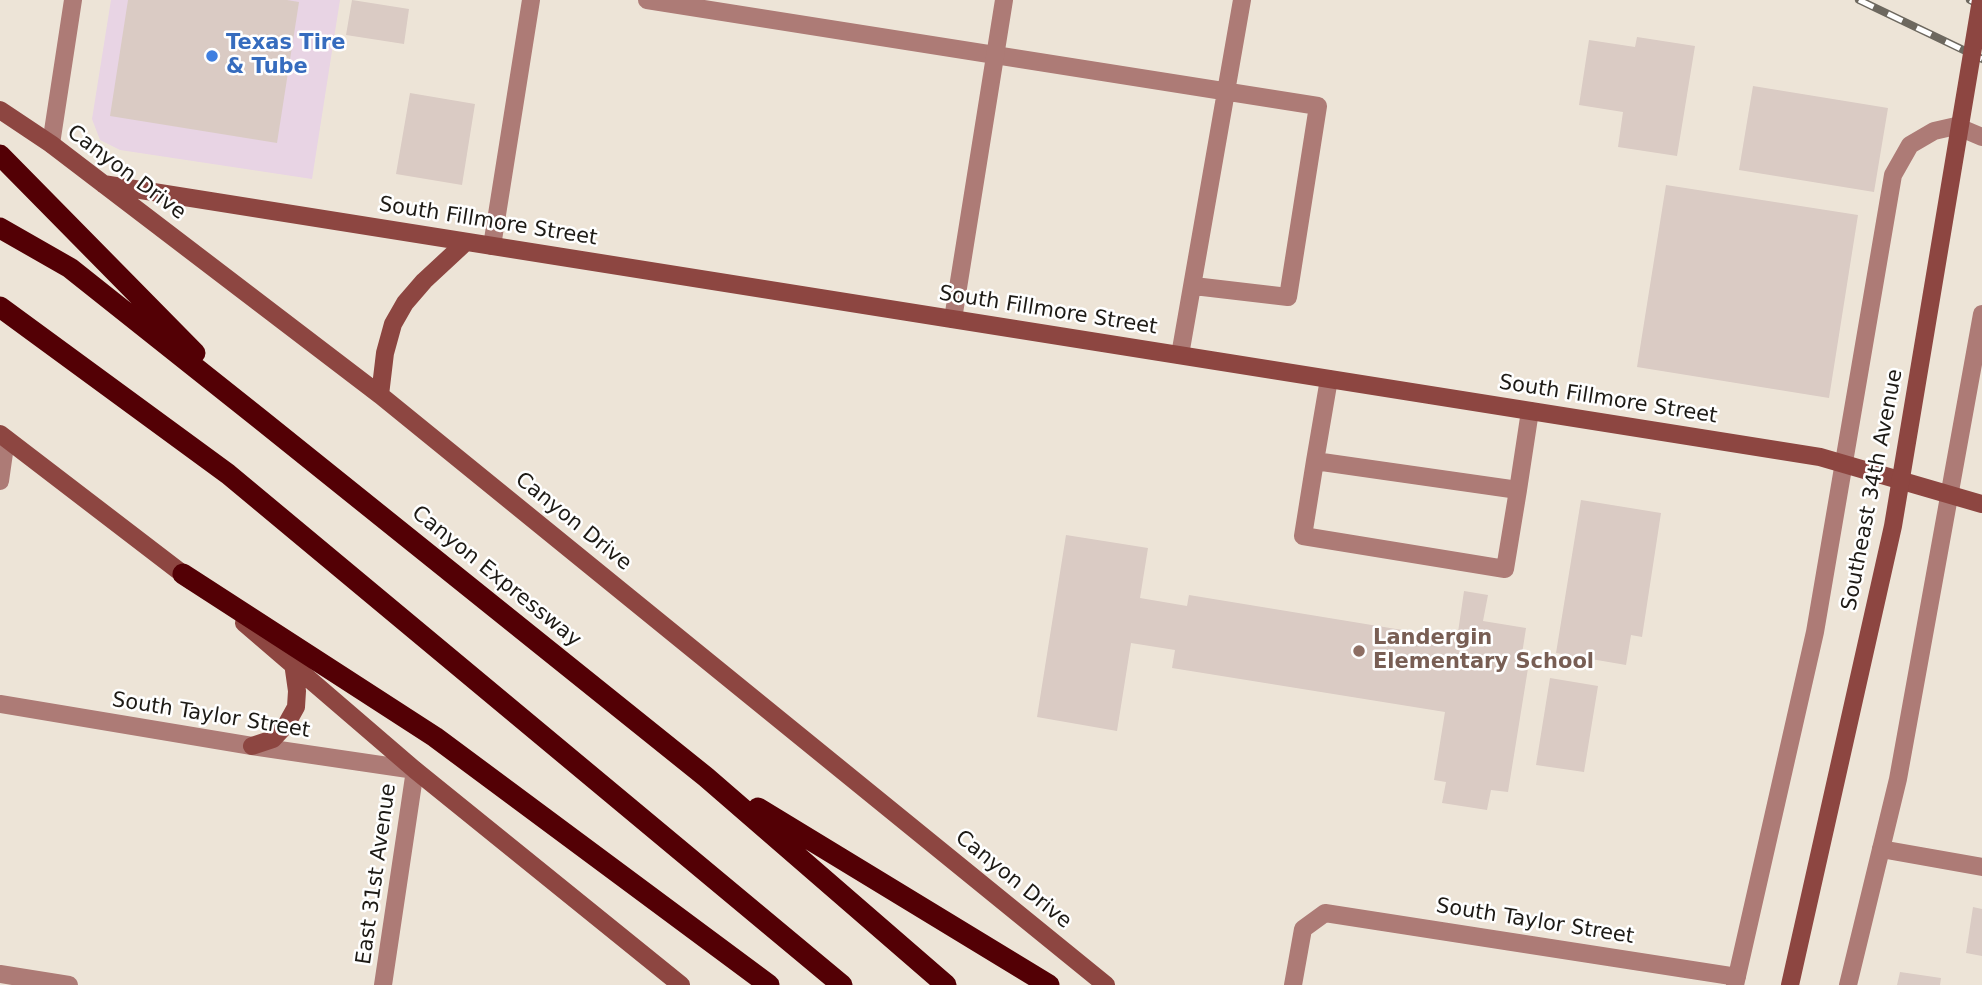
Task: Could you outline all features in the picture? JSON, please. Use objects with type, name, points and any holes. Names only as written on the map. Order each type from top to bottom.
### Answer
[{"type":"highway","points":[[0,155],[260,419]]},
{"type":"highway","name":"Canyon Expressway","points":[[0,228],[70,268],[260,419],[706,777],[946,985]]},
{"type":"highway","points":[[0,307],[228,474],[842,985]]},
{"type":"highway","points":[[183,574],[435,737],[769,985]]},
{"type":"highway","points":[[706,777],[1049,985]]},
{"type":"main road","name":"Southeast 34th Avenue","points":[[1790,985],[1893,526],[1981,0]]},
{"type":"main road","name":"Canyon Drive","points":[[0,110],[51,144],[380,396],[1106,985]]},
{"type":"main road","name":"South Fillmore Street","points":[[103,184],[1820,457],[1982,505]]},
{"type":"main road","points":[[380,396],[385,352],[393,324],[405,303],[424,281],[466,242]]},
{"type":"main road","points":[[2,437],[183,574],[293,663],[415,770],[681,985]]},
{"type":"main road","points":[[252,746],[273,739],[286,725],[296,707],[293,663]]},
{"type":"street","points":[[51,144],[73,0]]},
{"type":"street","points":[[492,246],[531,0]]},
{"type":"street","points":[[647,0],[1318,106],[1288,297],[1194,286]]},
{"type":"street","points":[[953,319],[1004,0]]},
{"type":"street","points":[[1180,355],[1242,0]]},
{"type":"street","points":[[1736,981],[1815,632],[1893,175],[1910,145],[1934,131],[1956,126],[1982,137]]},
{"type":"street","points":[[1848,985],[1898,779],[1982,314]]},
{"type":"street","points":[[1329,379],[1303,536],[1505,569],[1530,411]]},
{"type":"street","points":[[0,481],[2,437]]},
{"type":"street","points":[[1315,461],[1518,490]]},
{"type":"street","name":"South Taylor Street","points":[[0,704],[415,770]]},
{"type":"street","name":"East 31st Avenue","points":[[383,985],[415,770]]},
{"type":"street","points":[[1881,849],[1982,867]]},
{"type":"street","name":"South Taylor Street","points":[[1293,985],[1303,929],[1325,913],[1736,981]]},
{"type":"street","points":[[0,974],[69,985]]},
{"type":"shaded area","points":[[111,0],[340,0],[312,179],[120,150],[100,140],[92,119]]},
{"type":"building","points":[[128,0],[299,2],[277,143],[110,116]]},
{"type":"building","points":[[352,0],[409,9],[404,44],[346,35]]},
{"type":"building","points":[[1637,37],[1695,46],[1677,156],[1618,147],[1623,112],[1579,105],[1589,40],[1635,47]]},
{"type":"building","points":[[1753,86],[1888,108],[1874,192],[1739,170]]},
{"type":"building","points":[[410,93],[475,104],[462,185],[396,174]]},
{"type":"building","points":[[1666,185],[1858,215],[1829,398],[1637,367]]},
{"type":"building","points":[[1581,500],[1661,513],[1642,637],[1631,635],[1626,665],[1556,653]]},
{"type":"building","points":[[1066,535],[1148,548],[1140,598],[1187,606],[1189,595],[1457,639],[1464,591],[1488,595],[1483,621],[1526,628],[1522,654],[1530,656],[1508,792],[1491,790],[1487,810],[1442,803],[1446,782],[1434,780],[1445,712],[1172,668],[1175,650],[1131,643],[1117,731],[1037,717]]},
{"type":"building","points":[[1550,678],[1598,686],[1584,772],[1536,765]]},
{"type":"building","points":[[1973,907],[1982,909],[1982,956],[1966,953]]},
{"type":"building","points":[[1900,972],[1941,978],[1940,985],[1897,985]]},
{"type":"railway","points":[[1859,0],[1982,59]]},
{"type":"railway","points":[[1970,0],[1982,6]]},
{"type":"place","name":"Texas Tire & Tube","points":[[212,56]]},
{"type":"place","name":"Landergin Elementary School","points":[[1359,651]]}]
